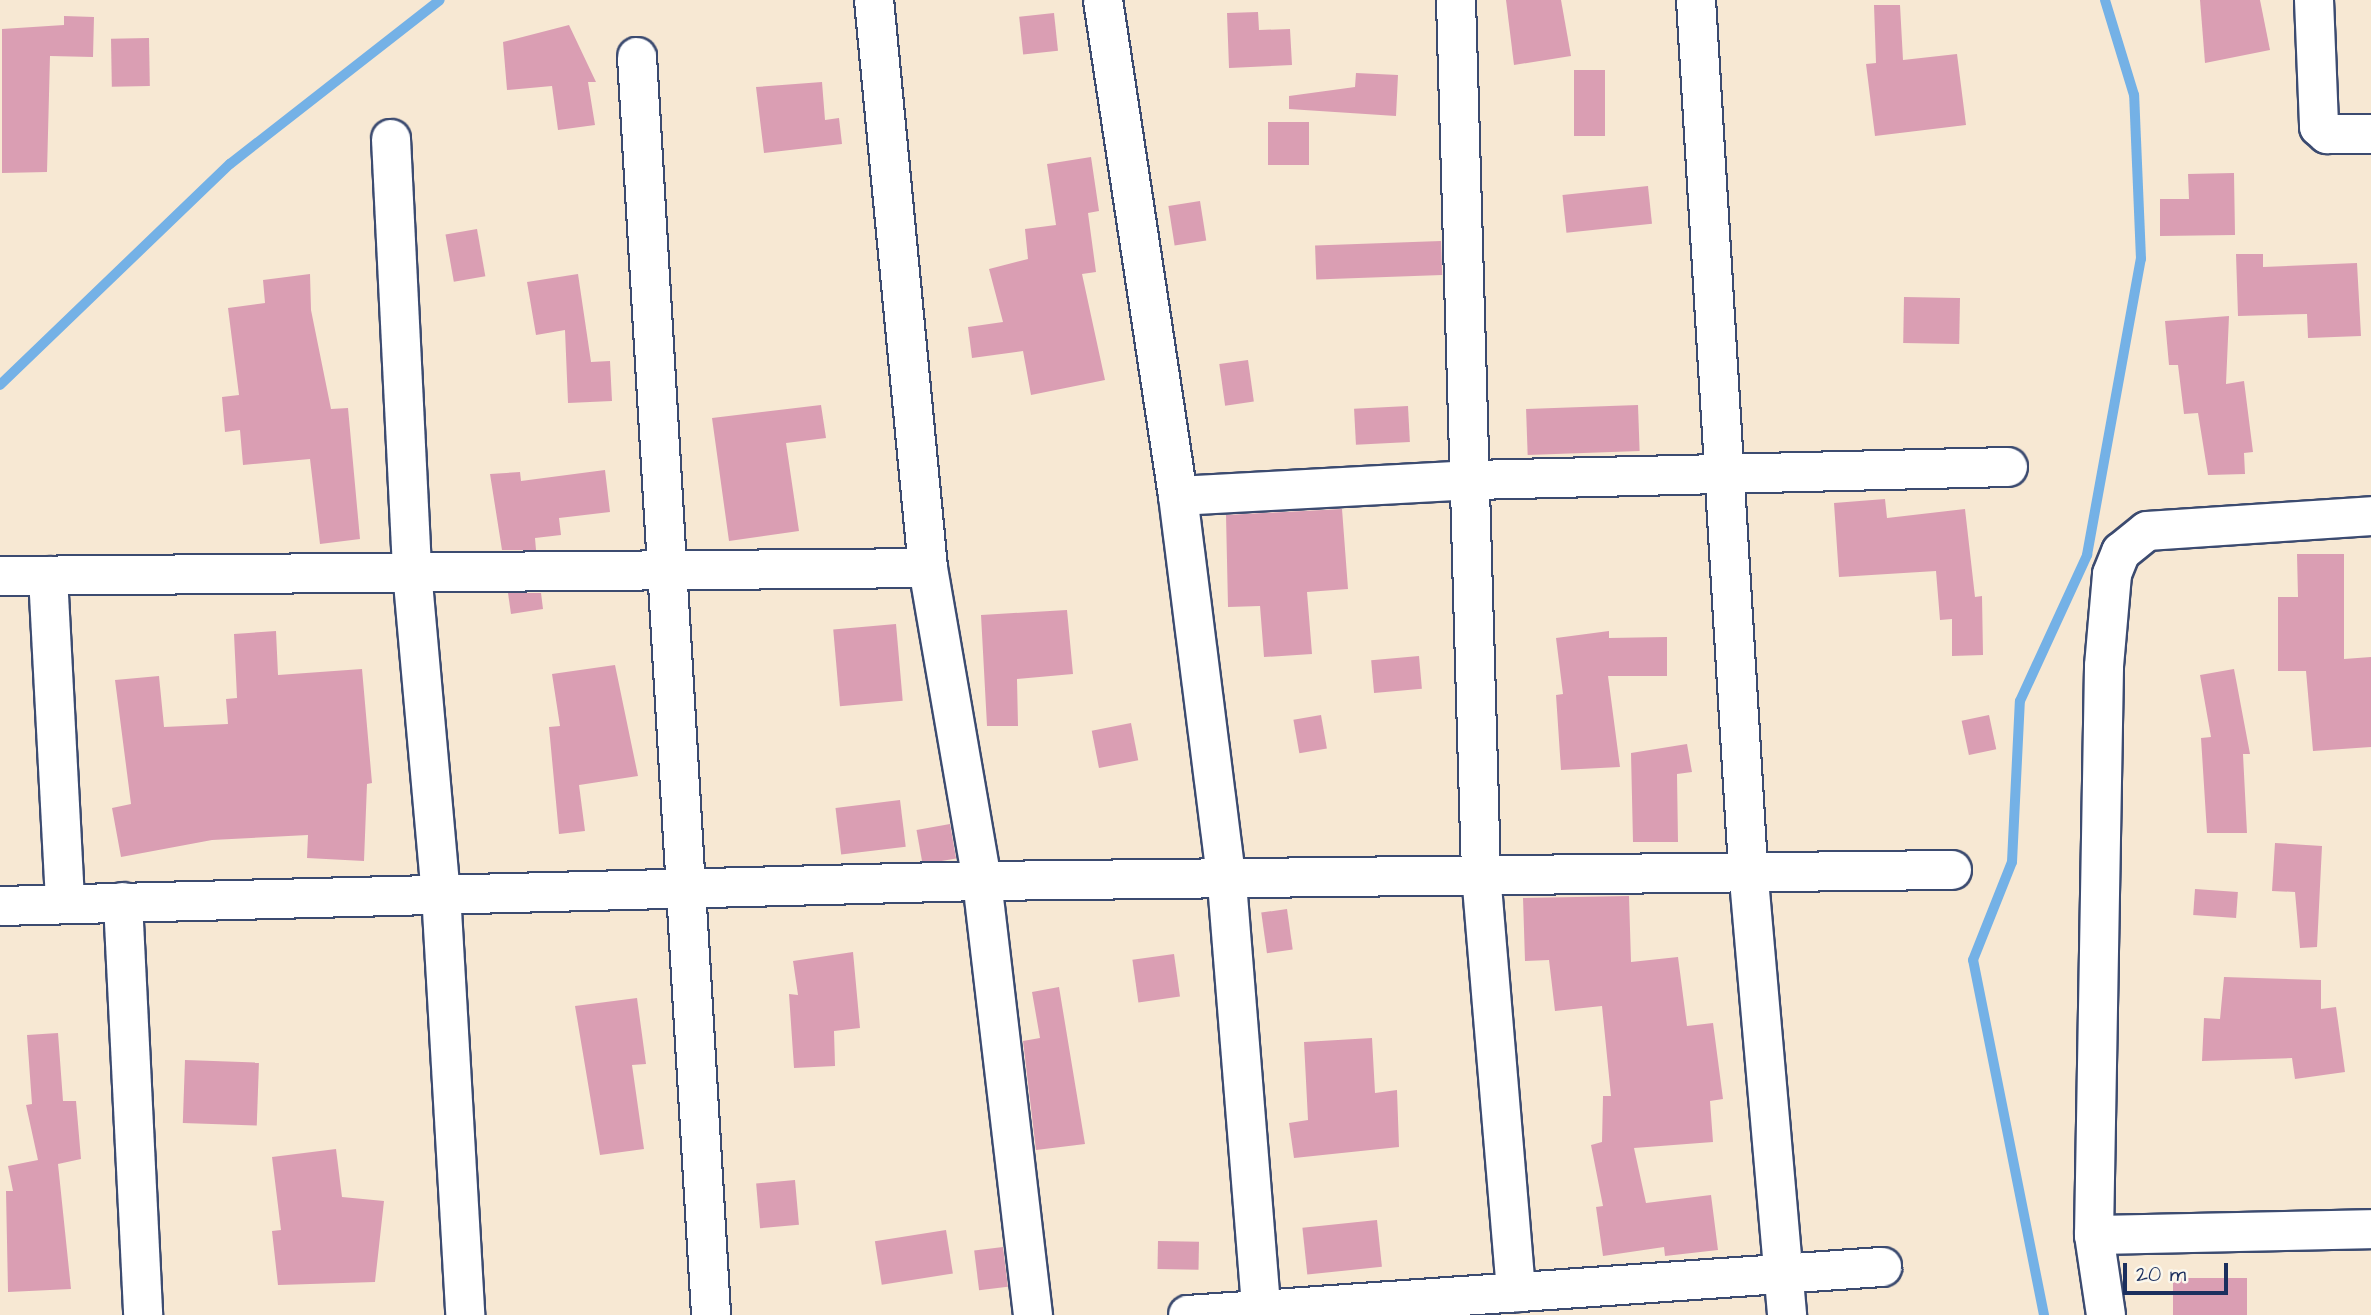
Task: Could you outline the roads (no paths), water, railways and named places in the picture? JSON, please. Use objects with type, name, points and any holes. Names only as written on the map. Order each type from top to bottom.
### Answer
[{"type":"street","points":[[874,0],[928,568],[982,881],[1033,1315]]},
{"type":"street","points":[[1103,0],[1178,496],[1227,883],[1262,1313]]},
{"type":"street","points":[[1696,0],[1728,473],[1748,868],[1781,1276],[1787,1315]]},
{"type":"street","points":[[2314,0],[2319,127],[2327,134],[2371,134]]},
{"type":"street","points":[[1447,4],[1473,480],[1481,874],[1536,1299]]},
{"type":"street","points":[[637,57],[666,570],[690,887],[711,1315]]},
{"type":"street","points":[[391,139],[412,571],[441,892],[465,1315]]},
{"type":"street","points":[[1178,496],[1473,480],[2008,467]]},
{"type":"street","points":[[2106,1315],[2094,1235],[2104,666],[2112,574],[2121,552],[2147,531],[2371,516]]},
{"type":"street","points":[[0,576],[928,568]]},
{"type":"street","points":[[48,576],[65,904]]},
{"type":"street","points":[[0,906],[441,892],[982,881],[1227,883],[1748,868],[1952,870]]},
{"type":"street","points":[[122,902],[143,1315]]},
{"type":"street","points":[[2094,1235],[2371,1229]]},
{"type":"street","points":[[1188,1315],[1536,1299],[1882,1267]]},
{"type":"waterway","points":[[0,385],[230,164],[440,0]]},
{"type":"waterway","points":[[2044,1315],[1973,960],[2012,862],[2020,701],[2087,555],[2141,259],[2134,95],[2105,0]]}]
